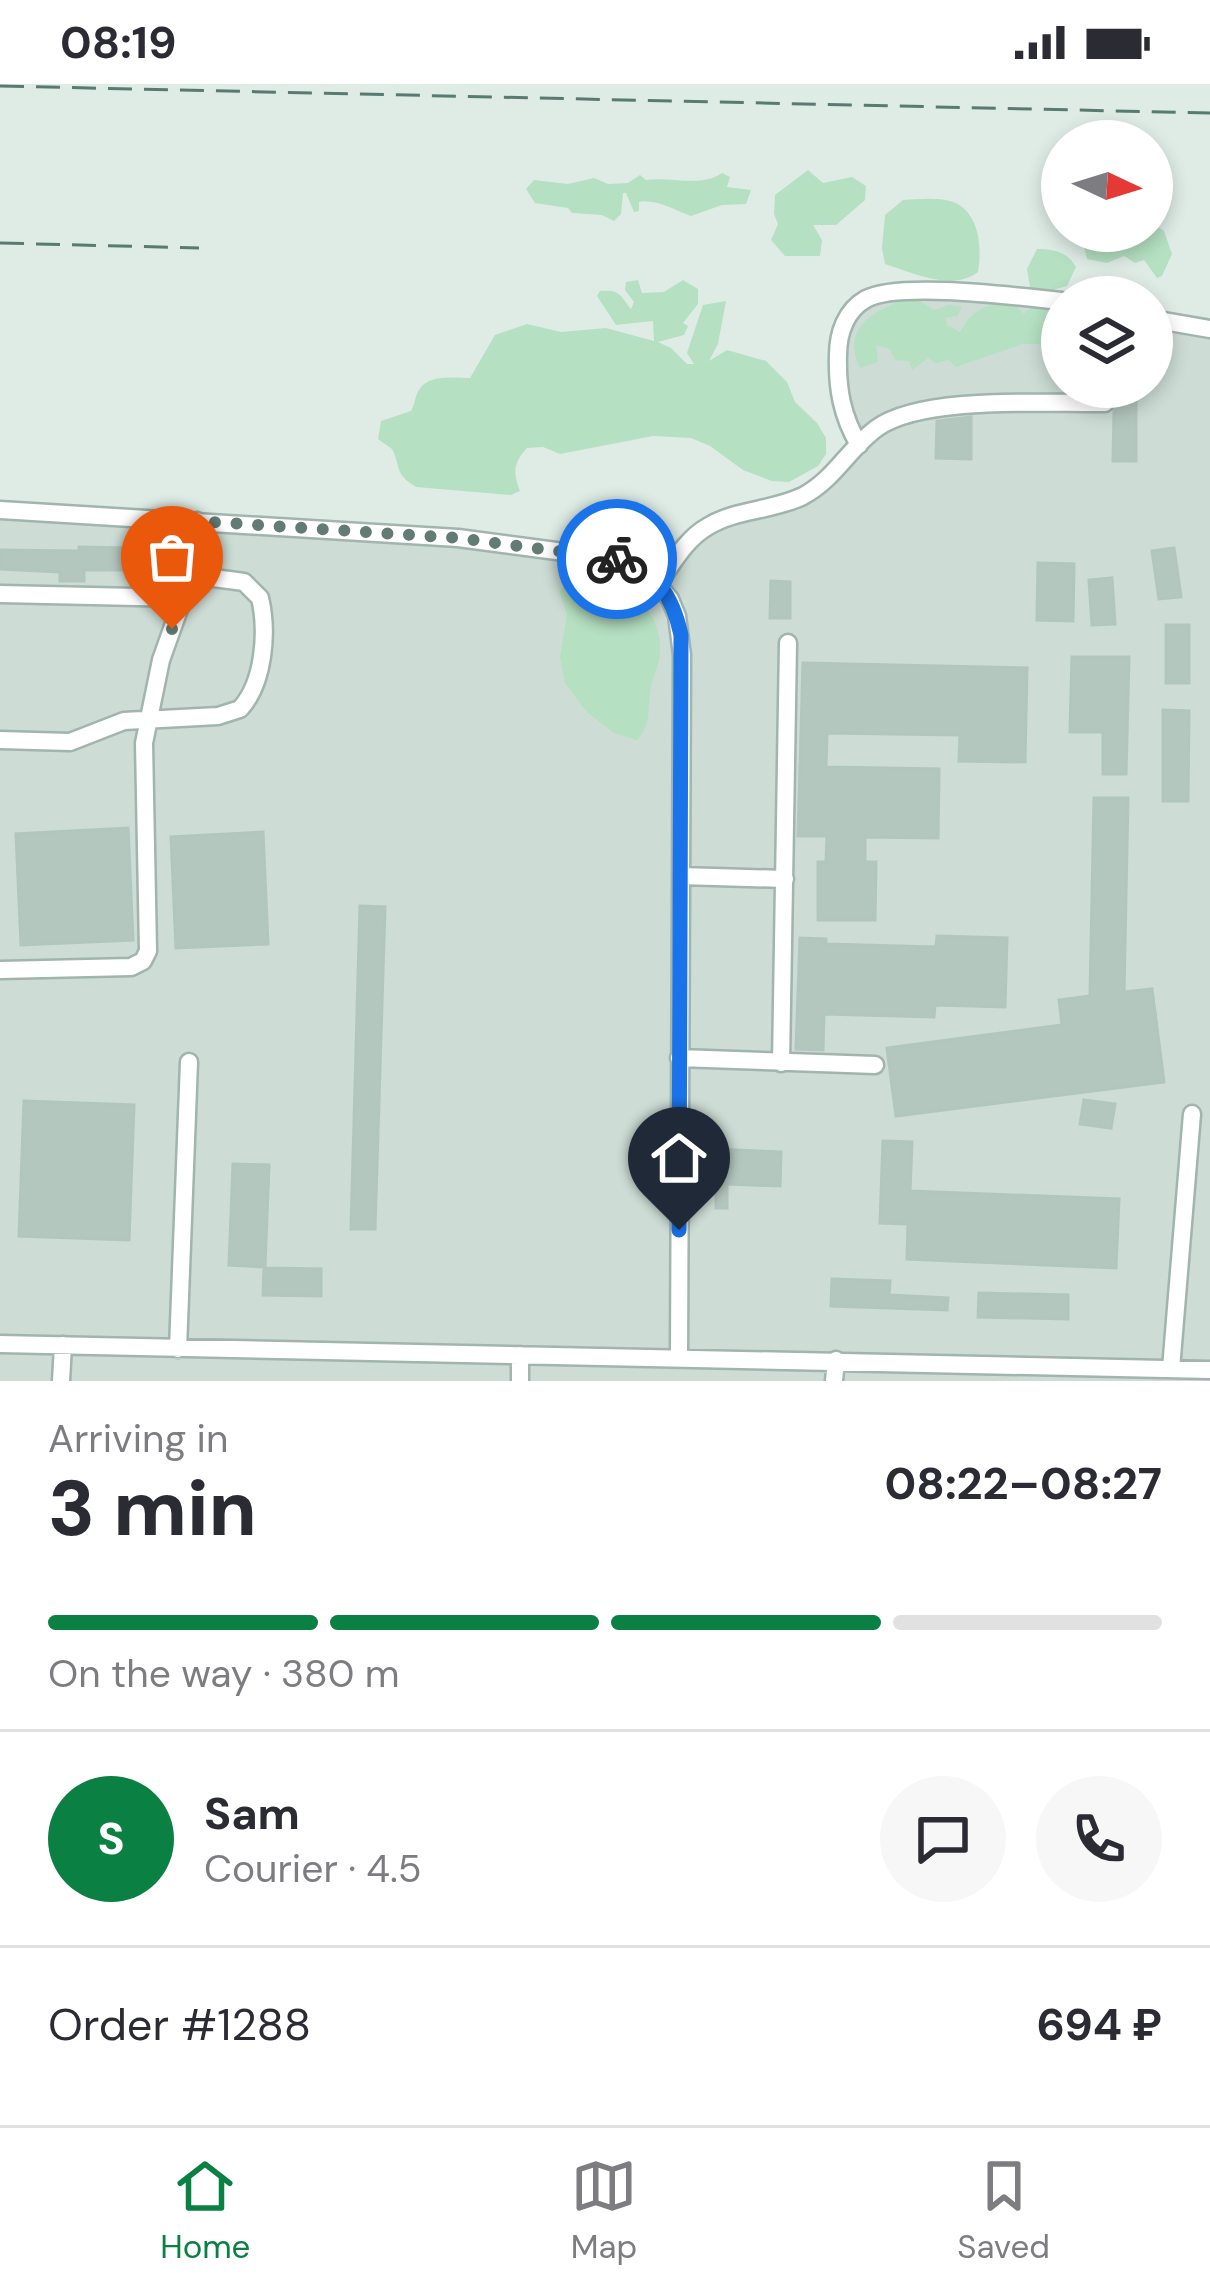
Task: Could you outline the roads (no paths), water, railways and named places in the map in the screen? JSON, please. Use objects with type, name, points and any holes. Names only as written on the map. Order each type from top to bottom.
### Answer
[{"type":"street","points":[[859,445],[840,403],[838,359],[842,328],[860,302],[876,294],[906,290],[1041,300]]},
{"type":"street","points":[[1173,323],[1210,329]]},
{"type":"street","points":[[658,582],[703,529],[721,519],[808,494],[887,422],[932,410],[1041,406]]},
{"type":"street","points":[[0,510],[524,545],[624,560],[658,582],[677,616],[681,635],[679,1358]]},
{"type":"street","points":[[0,970],[130,967],[143,962],[148,951],[142,770],[147,719],[161,660],[191,575],[197,521]]},
{"type":"street","points":[[0,740],[70,742],[106,726],[230,714],[247,701],[257,681],[263,622],[260,598],[244,583],[191,575]]},
{"type":"street","points":[[0,594],[183,598]]},
{"type":"street","points":[[781,1063],[788,643]]},
{"type":"street","points":[[681,876],[785,879]]},
{"type":"street","points":[[680,1058],[875,1065]]},
{"type":"street","points":[[178,1348],[189,1062]]},
{"type":"street","points":[[1171,1369],[1192,1114]]},
{"type":"street","points":[[0,1345],[1210,1370]]},
{"type":"street","points":[[61,1381],[63,1346]]},
{"type":"street","points":[[520,1355],[520,1381]]},
{"type":"street","points":[[643,1358],[643,1381]]},
{"type":"street","points":[[834,1381],[836,1360]]},
{"type":"railway","points":[[0,86],[1210,113]]},
{"type":"railway","points":[[0,243],[199,248]]}]
